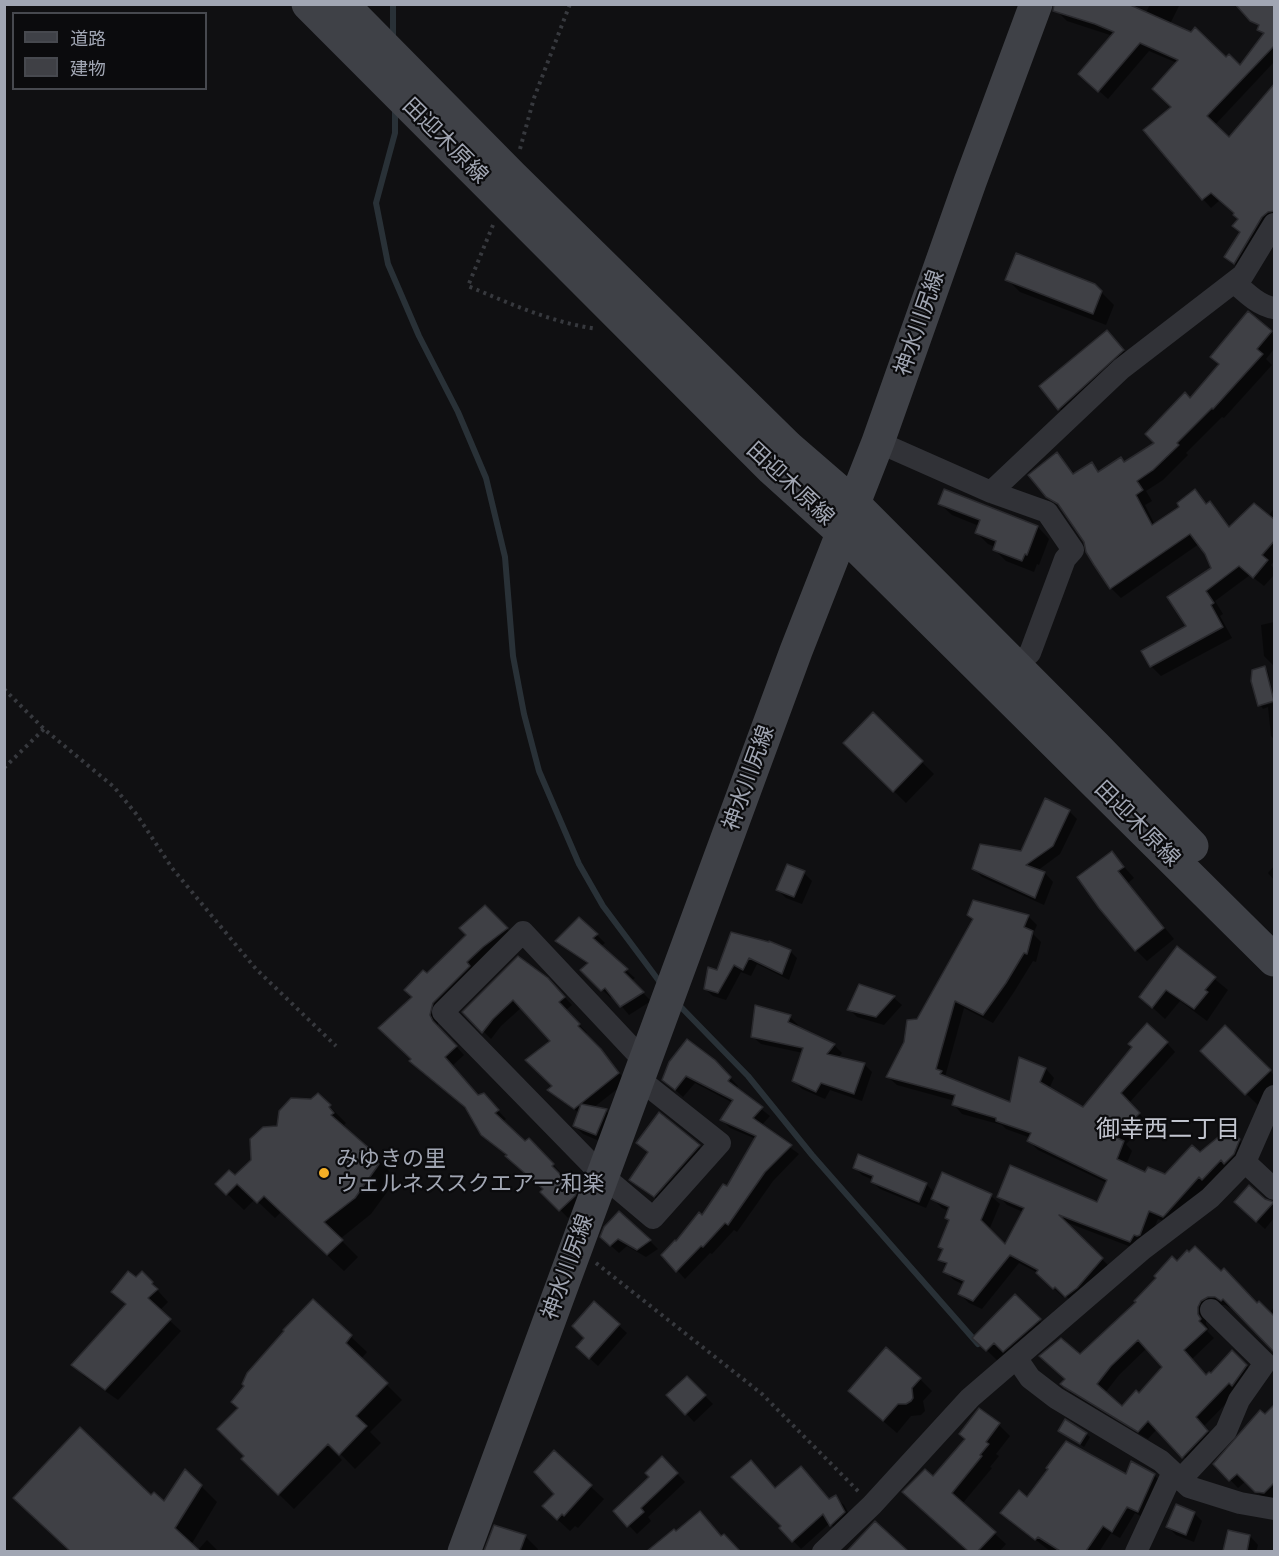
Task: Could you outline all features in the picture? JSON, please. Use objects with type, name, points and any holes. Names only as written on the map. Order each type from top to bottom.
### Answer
[{"type":"main road","name":"田迎木原線","points":[[308,4],[418,98]]},
{"type":"main road","name":"田迎木原線","points":[[342,4],[418,98],[772,469],[849,520],[1015,666],[1179,834],[1275,927]]},
{"type":"main road","name":"神水川尻線","points":[[464,1551],[796,651],[878,442],[1036,4]]},
{"type":"main road","name":"田迎木原線","points":[[849,520],[1275,960]]},
{"type":"street","points":[[991,492],[1121,369],[1243,274],[1275,224]]},
{"type":"street","points":[[1234,282],[1251,297],[1268,307],[1275,308]]},
{"type":"street","points":[[878,442],[991,492],[1047,512],[1073,550],[1065,559],[1030,653],[1015,666]]},
{"type":"street","points":[[523,932],[641,1070],[720,1143],[654,1218],[602,1175],[443,1012],[523,932]]},
{"type":"street","points":[[823,1551],[872,1505],[970,1398],[1143,1249],[1210,1198],[1245,1162],[1275,1096]]},
{"type":"street","points":[[1245,1162],[1275,1190]]},
{"type":"street","points":[[1136,1551],[1177,1476],[1226,1431],[1239,1400],[1265,1363],[1211,1310]]},
{"type":"street","points":[[1017,1359],[1030,1378],[1056,1398],[1161,1461],[1189,1487],[1240,1503],[1275,1509]]},
{"type":"path","points":[[4,689],[44,729],[114,787],[137,815],[172,868],[256,969],[336,1046]]},
{"type":"path","points":[[4,768],[44,729]]},
{"type":"path","points":[[576,1247],[762,1394],[872,1505]]},
{"type":"building","points":[[1054,4],[1128,4],[1191,32],[1195,27],[1226,57],[1229,54],[1240,65],[1264,33],[1257,30],[1259,25],[1250,21],[1235,4],[1275,4],[1275,45],[1207,116],[1229,137],[1275,83],[1275,211],[1268,212],[1262,217],[1234,264],[1224,257],[1240,232],[1232,226],[1238,219],[1233,215],[1234,213],[1211,193],[1202,200],[1143,130],[1171,107],[1152,89],[1178,60],[1140,43],[1098,92],[1078,74],[1114,32],[1053,11]]},
{"type":"building","points":[[1016,253],[1095,284],[1102,291],[1093,314],[1005,280]]},
{"type":"building","points":[[1248,311],[1272,331],[1257,349],[1263,354],[1213,409],[1177,443],[1179,445],[1153,470],[1137,481],[1143,490],[1136,495],[1152,525],[1179,507],[1177,503],[1195,489],[1206,504],[1210,501],[1229,527],[1254,503],[1275,520],[1275,540],[1262,555],[1268,560],[1253,578],[1239,566],[1206,591],[1214,603],[1211,605],[1223,627],[1150,667],[1141,651],[1186,626],[1167,597],[1211,568],[1205,554],[1190,534],[1110,589],[1086,552],[1084,542],[1058,504],[1046,497],[1028,475],[1057,452],[1073,474],[1092,462],[1098,472],[1121,457],[1124,462],[1154,443],[1145,434],[1185,392],[1190,398],[1219,364],[1210,357]]},
{"type":"building","points":[[1107,330],[1124,350],[1058,410],[1039,386]]},
{"type":"building","points":[[944,489],[1038,526],[1027,555],[1025,554],[1022,561],[993,550],[996,541],[975,533],[980,520],[938,504]]},
{"type":"building","points":[[1265,666],[1274,701],[1258,706],[1251,681],[1252,670]]},
{"type":"building","points":[[873,712],[923,761],[893,792],[843,743]]},
{"type":"building","points":[[1045,798],[1070,810],[1053,846],[1026,865],[1045,872],[1035,898],[972,869],[980,844],[1021,851]]},
{"type":"building","points":[[1112,851],[1124,867],[1118,871],[1164,928],[1135,951],[1099,908],[1077,877]]},
{"type":"building","points":[[787,864],[805,871],[794,897],[776,890]]},
{"type":"building","points":[[973,900],[1029,915],[1024,927],[1033,931],[1027,954],[1024,953],[983,1015],[955,1001],[936,1069],[942,1071],[940,1074],[1010,1102],[1019,1057],[1046,1068],[1040,1082],[1083,1107],[1132,1047],[1128,1044],[1147,1023],[1168,1042],[1121,1093],[1140,1113],[1115,1137],[1124,1141],[1117,1159],[1145,1172],[1148,1167],[1165,1174],[1192,1145],[1200,1152],[1228,1129],[1240,1139],[1234,1154],[1224,1164],[1221,1160],[1202,1180],[1199,1177],[1163,1217],[1149,1211],[1140,1235],[1134,1235],[1130,1242],[1059,1215],[1103,1258],[1077,1288],[1065,1297],[1036,1273],[1038,1270],[1010,1255],[973,1301],[958,1294],[964,1281],[943,1272],[947,1263],[938,1260],[943,1249],[938,1247],[949,1220],[945,1218],[949,1207],[931,1199],[942,1172],[992,1194],[981,1220],[1005,1244],[1024,1208],[997,1197],[1010,1165],[1097,1202],[1107,1180],[1027,1141],[1031,1133],[996,1121],[996,1118],[952,1105],[955,1095],[886,1077],[904,1042],[907,1020],[917,1019],[973,919],[967,915]]},
{"type":"building","points":[[485,905],[508,928],[467,962],[470,966],[433,1003],[430,1015],[457,1046],[445,1057],[478,1095],[484,1093],[499,1110],[495,1113],[525,1141],[529,1138],[577,1191],[575,1196],[559,1211],[540,1192],[543,1189],[505,1156],[507,1155],[481,1135],[465,1107],[409,1061],[411,1059],[378,1028],[412,997],[404,990],[423,970],[427,973],[466,935],[459,928]]},
{"type":"building","points":[[579,917],[598,934],[593,938],[628,969],[624,972],[644,992],[620,1007],[605,988],[601,991],[580,970],[588,963],[555,941]]},
{"type":"building","points":[[731,932],[769,941],[791,950],[782,974],[749,958],[743,970],[734,965],[718,993],[704,989],[708,967],[717,970]]},
{"type":"building","points":[[1177,946],[1216,977],[1205,990],[1208,992],[1194,1009],[1166,990],[1152,1008],[1139,997]]},
{"type":"building","points":[[518,956],[548,978],[565,997],[559,1002],[580,1024],[578,1026],[601,1049],[619,1073],[574,1109],[547,1090],[552,1086],[525,1060],[550,1041],[513,1000],[482,1033],[462,1012]]},
{"type":"building","points":[[859,984],[895,996],[876,1017],[847,1010]]},
{"type":"building","points":[[755,1005],[791,1015],[788,1022],[835,1044],[827,1054],[865,1063],[854,1094],[821,1083],[816,1092],[792,1081],[803,1048],[751,1037]]},
{"type":"building","points":[[1225,1025],[1271,1070],[1245,1095],[1200,1051]]},
{"type":"building","points":[[687,1039],[715,1060],[731,1077],[728,1081],[763,1107],[753,1118],[792,1145],[765,1172],[728,1225],[725,1223],[676,1272],[661,1255],[676,1241],[699,1212],[702,1215],[723,1184],[727,1186],[756,1136],[720,1120],[733,1100],[686,1076],[675,1090],[662,1080],[669,1062]]},
{"type":"building","name":"みゆきの里 ウェルネススクエアー;和楽","points":[[318,1093],[331,1105],[329,1107],[334,1113],[331,1115],[370,1149],[379,1164],[355,1198],[324,1222],[343,1240],[327,1255],[264,1196],[257,1203],[237,1184],[226,1195],[215,1184],[229,1170],[235,1175],[251,1160],[250,1139],[263,1127],[277,1126],[279,1111],[291,1098],[311,1099]]},
{"type":"building","points":[[581,1104],[607,1109],[596,1135],[573,1126]]},
{"type":"building","points":[[659,1112],[700,1145],[654,1197],[629,1180],[648,1152],[636,1143]]},
{"type":"building","points":[[858,1154],[927,1183],[919,1202],[871,1182],[873,1176],[853,1168]]},
{"type":"building","points":[[1249,1185],[1265,1199],[1274,1202],[1256,1222],[1234,1202]]},
{"type":"building","points":[[619,1211],[651,1240],[637,1250],[618,1239],[610,1246],[600,1237],[604,1227]]},
{"type":"building","points":[[1195,1246],[1221,1271],[1224,1268],[1257,1303],[1259,1301],[1275,1317],[1275,1353],[1223,1299],[1221,1301],[1215,1297],[1208,1297],[1201,1301],[1198,1307],[1201,1319],[1199,1321],[1207,1329],[1184,1350],[1206,1375],[1211,1373],[1232,1350],[1247,1365],[1232,1386],[1229,1383],[1196,1417],[1208,1431],[1182,1458],[1148,1421],[1138,1432],[1064,1387],[1060,1384],[1065,1379],[1039,1356],[1061,1338],[1080,1354],[1136,1302],[1134,1301],[1156,1278],[1154,1276],[1172,1256],[1177,1261],[1187,1250],[1189,1252]],"holes":[[[1138,1340],[1162,1367],[1139,1393],[1136,1390],[1122,1406],[1097,1384],[1111,1366]]]},
{"type":"building","points":[[128,1271],[136,1277],[142,1271],[153,1282],[152,1284],[158,1289],[148,1298],[171,1319],[105,1390],[71,1365],[126,1304],[111,1292]]},
{"type":"building","points":[[1015,1294],[1041,1319],[1003,1352],[994,1343],[986,1351],[972,1338]]},
{"type":"building","points":[[313,1299],[352,1335],[346,1343],[388,1383],[356,1416],[367,1426],[339,1455],[328,1444],[278,1495],[241,1459],[244,1456],[217,1429],[238,1408],[231,1402],[244,1386],[242,1384],[247,1373]]},
{"type":"building","points":[[594,1301],[620,1324],[589,1359],[576,1347],[584,1338],[572,1326]]},
{"type":"building","points":[[886,1347],[921,1378],[912,1388],[911,1401],[898,1404],[883,1421],[848,1391]]},
{"type":"building","points":[[687,1376],[706,1395],[685,1415],[666,1395]]},
{"type":"building","points":[[1275,1404],[1275,1482],[1264,1493],[1255,1492],[1237,1474],[1229,1481],[1213,1464],[1260,1410],[1265,1414]]},
{"type":"building","points":[[979,1408],[1000,1423],[986,1442],[989,1444],[980,1455],[982,1456],[952,1493],[996,1532],[978,1551],[968,1551],[902,1492],[925,1469],[933,1476],[965,1439],[959,1434]]},
{"type":"building","points":[[1065,1419],[1087,1433],[1080,1444],[1058,1431]]},
{"type":"building","points":[[80,1427],[151,1495],[154,1492],[164,1501],[185,1469],[202,1485],[175,1528],[200,1551],[70,1551],[13,1498]]},
{"type":"building","points":[[1066,1441],[1126,1474],[1131,1461],[1155,1474],[1138,1512],[1127,1507],[1112,1532],[1103,1526],[1086,1551],[1060,1551],[1038,1537],[1035,1540],[1000,1513],[1019,1490],[1027,1497]]},
{"type":"building","points":[[554,1450],[592,1485],[564,1516],[562,1514],[557,1520],[542,1506],[554,1494],[534,1472]]},
{"type":"building","points":[[662,1456],[678,1473],[641,1508],[644,1512],[627,1527],[613,1511],[649,1477],[645,1473]]},
{"type":"building","points":[[751,1460],[775,1488],[801,1466],[829,1499],[836,1495],[845,1512],[830,1526],[823,1514],[792,1542],[779,1528],[781,1526],[731,1477]]},
{"type":"building","points":[[1176,1504],[1195,1512],[1186,1535],[1166,1527]]},
{"type":"building","points":[[700,1511],[721,1536],[724,1534],[740,1551],[647,1551],[674,1529],[676,1531]]},
{"type":"building","points":[[875,1521],[908,1551],[847,1551]]},
{"type":"building","points":[[494,1525],[526,1535],[520,1551],[484,1551]]},
{"type":"building","points":[[1228,1530],[1250,1535],[1247,1551],[1223,1551]]},
{"type":"waterway","points":[[393,4],[393,40]]},
{"type":"waterway","points":[[395,107],[395,133],[376,203],[388,264],[419,336],[458,412],[486,478],[505,557],[513,656],[524,714],[539,771],[579,864],[603,906],[662,985]]},
{"type":"waterway","points":[[677,1003],[748,1076],[812,1155],[978,1344]]},
{"type":"place","name":"みゆきの里 ウェルネススクエアー;和楽","points":[[324,1173]]},
{"type":"district","name":"御幸西二丁目","points":[[1168,1130]]}]
